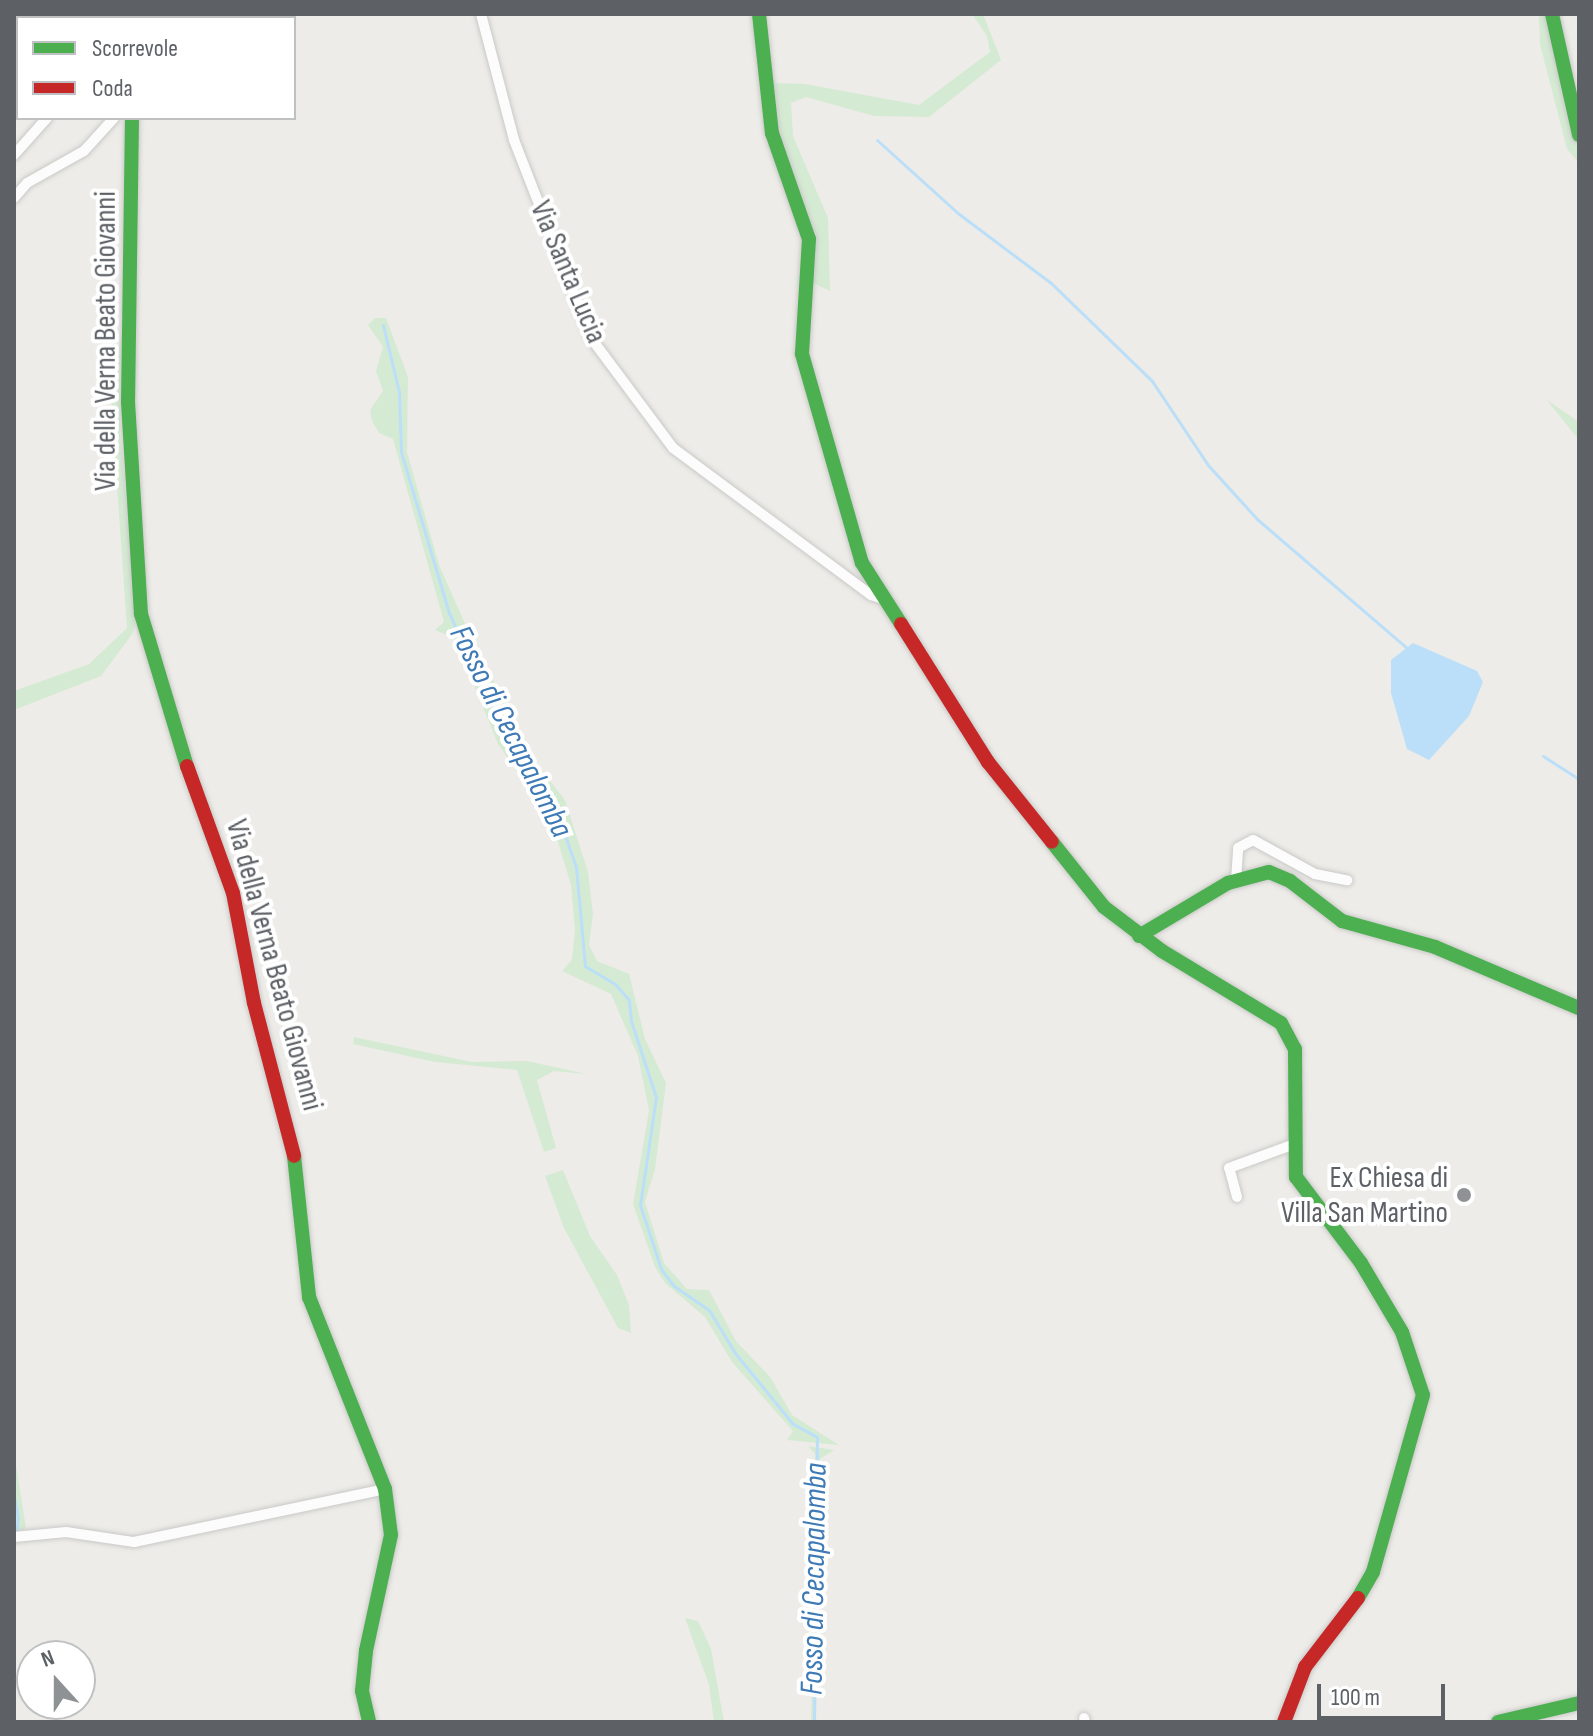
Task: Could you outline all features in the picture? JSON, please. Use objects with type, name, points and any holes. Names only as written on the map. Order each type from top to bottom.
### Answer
[{"type":"street","name":"Via Santa Lucia","points":[[481,14],[514,140],[591,338],[673,448],[845,576],[883,599]]},
{"type":"street","points":[[759,14],[772,133],[804,213],[809,239],[802,354],[853,540],[883,599],[988,762],[1041,834],[1104,907],[1139,936],[1281,1023],[1295,1049],[1292,1145],[1303,1190],[1383,1298],[1416,1363],[1423,1395],[1373,1572],[1345,1620],[1305,1667],[1284,1722]]},
{"type":"street","points":[[1552,14],[1579,135]]},
{"type":"street","points":[[14,155],[45,120]]},
{"type":"street","points":[[14,198],[27,183],[63,167],[101,137],[113,120]]},
{"type":"street","name":"Via della Verna Beato Giovanni","points":[[132,120],[128,402],[141,614],[164,701],[233,893],[254,1003],[291,1132],[309,1297],[385,1489],[391,1535],[386,1576],[366,1651],[362,1691],[369,1722]]},
{"type":"street","points":[[1236,880],[1238,848],[1253,840],[1315,874],[1347,880]]},
{"type":"street","points":[[1139,936],[1236,880],[1269,872],[1280,876],[1342,921],[1435,947],[1579,1008]]},
{"type":"street","points":[[1237,1197],[1229,1168],[1292,1145]]},
{"type":"street","points":[[18,1537],[66,1532],[134,1542],[385,1489]]},
{"type":"street","points":[[1498,1722],[1579,1703]]},
{"type":"green space","points":[[972,14],[983,14],[1001,60],[929,117],[874,116],[806,97],[791,103],[793,136],[828,218],[830,291],[813,283],[815,237],[782,145],[773,83],[805,84],[919,105],[990,52],[987,36]]},
{"type":"green space","points":[[1539,14],[1549,14],[1579,142],[1579,163],[1567,149],[1540,44]]},
{"type":"green space","points":[[375,318],[386,318],[408,377],[407,452],[439,565],[482,662],[495,684],[505,691],[510,730],[565,800],[588,872],[593,914],[589,945],[597,961],[629,974],[645,1039],[666,1083],[655,1169],[645,1202],[664,1263],[687,1289],[709,1290],[736,1341],[771,1378],[792,1415],[839,1445],[787,1440],[793,1431],[732,1362],[705,1317],[665,1283],[655,1267],[633,1204],[649,1110],[638,1056],[611,994],[562,971],[572,960],[575,930],[571,885],[552,822],[498,744],[455,638],[435,630],[444,622],[393,439],[379,433],[372,421],[370,410],[383,391],[376,371],[383,347],[368,325]]},
{"type":"green space","points":[[123,323],[120,434],[136,618],[133,633],[101,676],[14,710],[14,691],[89,664],[127,628],[111,400]]},
{"type":"green space","points":[[1547,400],[1579,422],[1579,440],[1554,409]]},
{"type":"green space","points":[[354,1037],[472,1062],[527,1061],[586,1074],[554,1071],[537,1080],[556,1148],[544,1152],[517,1070],[435,1062],[353,1044]]},
{"type":"green space","points":[[563,1170],[590,1236],[617,1275],[629,1305],[631,1333],[618,1328],[564,1228],[545,1176]]},
{"type":"green space","points":[[808,1446],[834,1450],[820,1459],[818,1476],[816,1722],[811,1722],[815,1454]]},
{"type":"green space","points":[[14,1453],[26,1528],[14,1535]]},
{"type":"green space","points":[[685,1618],[698,1621],[711,1649],[724,1722],[714,1722],[709,1685]]},
{"type":"water","points":[[1413,643],[1477,671],[1483,682],[1469,716],[1429,760],[1407,749],[1391,693],[1391,660]]},
{"type":"waterway","points":[[877,140],[959,214],[1051,283],[1152,381],[1208,465],[1257,519],[1406,647]]},
{"type":"waterway","name":"Fosso di Cecapalomba","points":[[383,325],[399,392],[401,452],[449,613],[501,728],[551,800],[561,824],[576,867],[585,966],[615,984],[629,1000],[631,1021],[656,1097],[640,1205],[661,1269],[674,1286],[709,1310],[735,1353],[793,1424],[817,1437],[814,1722]]},
{"type":"waterway","points":[[1543,756],[1579,779]]},
{"type":"waterway","points":[[14,1496],[18,1518],[14,1546]]},
{"type":"traffic: fast","points":[[759,14],[772,133],[809,239],[802,354],[862,563],[901,624]]},
{"type":"traffic: fast","points":[[1552,14],[1579,135]]},
{"type":"traffic: fast","points":[[132,120],[128,402],[141,614],[187,766]]},
{"type":"traffic: fast","points":[[1052,842],[1104,907],[1162,951],[1281,1023],[1295,1049],[1296,1177],[1361,1263],[1402,1332],[1423,1395],[1373,1572],[1358,1598]]},
{"type":"traffic: fast","points":[[1139,936],[1228,883],[1269,872],[1290,881],[1342,921],[1435,947],[1579,1008]]},
{"type":"traffic: fast","points":[[294,1156],[309,1297],[385,1489],[391,1535],[366,1651],[362,1691],[369,1722]]},
{"type":"traffic: fast","points":[[1498,1722],[1579,1703]]},
{"type":"traffic: jam","points":[[901,624],[988,762],[1052,842]]},
{"type":"traffic: jam","points":[[187,766],[233,893],[254,1003],[294,1156]]},
{"type":"traffic: jam","points":[[1284,1722],[1305,1667],[1358,1598]]},
{"type":"place","name":"Ex Chiesa di Villa San Martino","points":[[1464,1195]]}]
